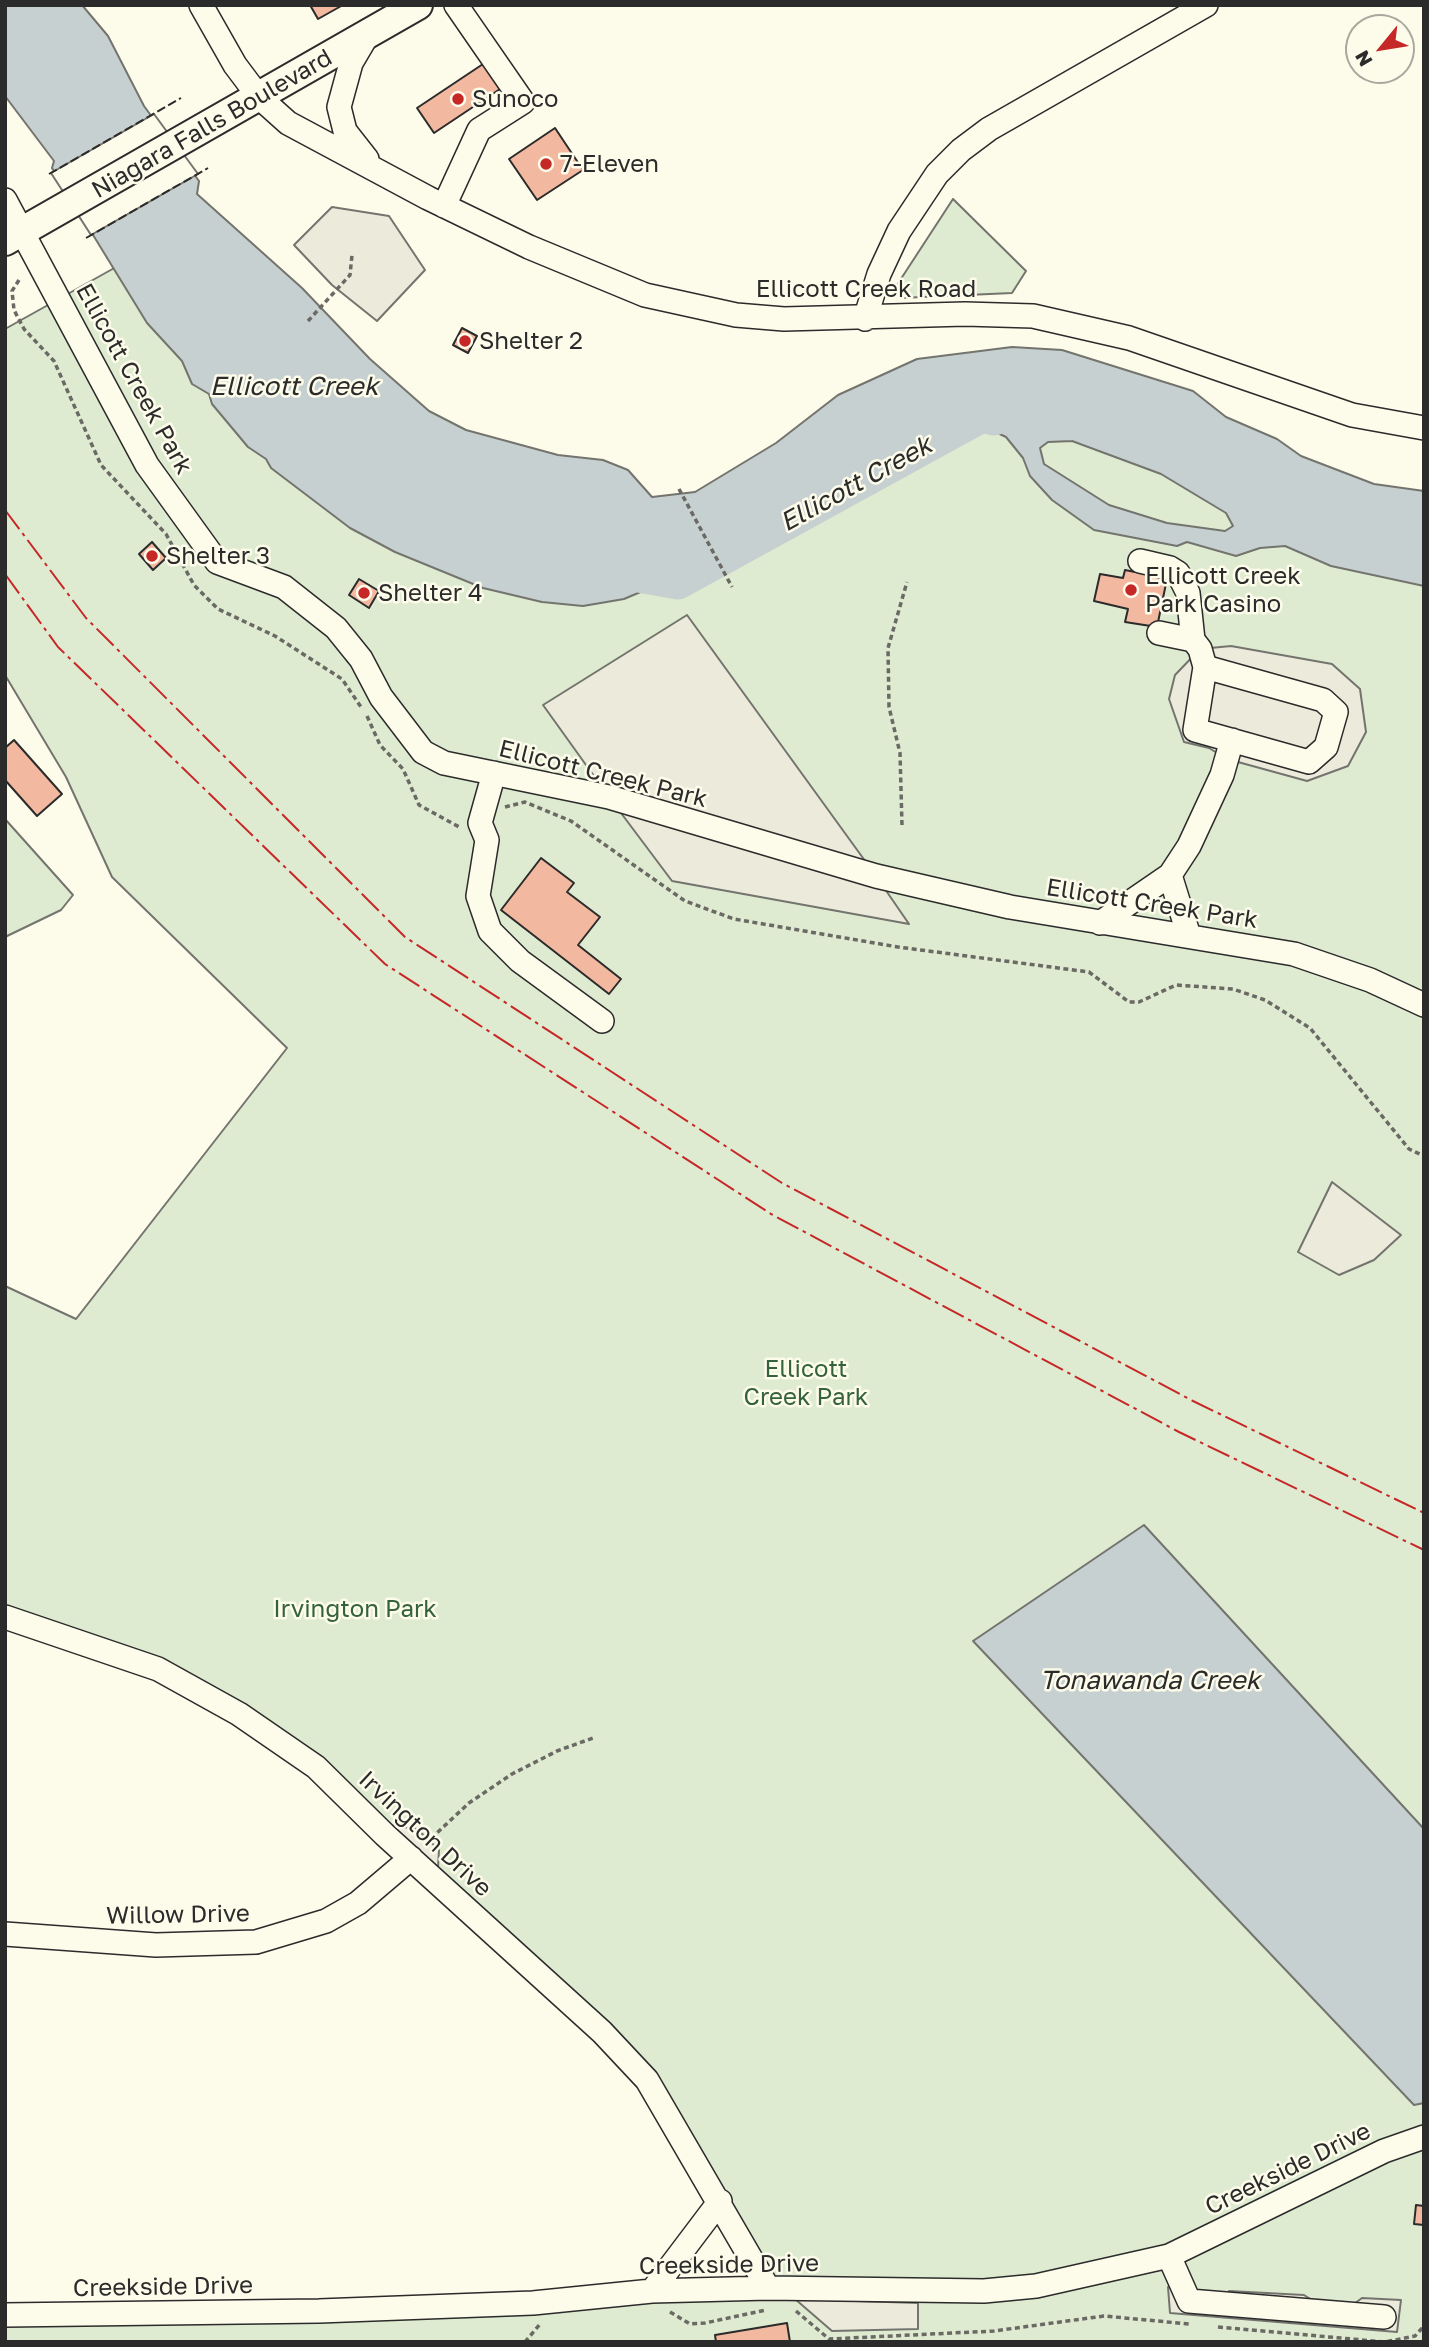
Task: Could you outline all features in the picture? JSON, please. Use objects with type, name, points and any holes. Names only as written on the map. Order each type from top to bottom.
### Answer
[{"type":"main road","name":"Niagara Falls Boulevard","points":[[14,236],[418,5]]},
{"type":"street","name":"Ellicott Creek Road","points":[[201,5],[235,65],[259,97],[288,123],[444,206],[567,265],[645,295],[736,315],[810,320],[965,314],[1034,316],[1129,338],[1352,415],[1424,428]]},
{"type":"street","points":[[444,206],[479,130],[523,102],[456,5]]},
{"type":"street","points":[[865,318],[879,274],[899,231],[937,174],[961,150],[989,130],[1206,5]]},
{"type":"street","points":[[368,34],[351,63],[339,107],[341,120],[351,142],[386,174]]},
{"type":"street","name":"Ellicott Creek Park","points":[[5,201],[14,236],[147,465],[217,562],[284,587],[336,628],[361,659],[382,697],[423,752],[444,763],[609,797],[876,876],[1010,907],[1294,954],[1370,980],[1424,1005]]},
{"type":"street","points":[[1140,561],[1170,568],[1178,573],[1188,593],[1193,640],[1200,649],[1205,667],[1195,730],[1309,762],[1326,747],[1336,712],[1324,700],[1205,667]]},
{"type":"street","points":[[1159,633],[1193,640]]},
{"type":"street","points":[[1100,923],[1170,875],[1189,846],[1211,799],[1233,740]]},
{"type":"street","points":[[494,773],[480,823],[487,840],[478,896],[489,931],[520,961],[602,1021]]},
{"type":"street","points":[[1170,875],[1189,936]]},
{"type":"street","name":"Irvington Drive","points":[[5,1618],[158,1669],[239,1714],[316,1767],[411,1858],[602,2032],[647,2080],[720,2201],[773,2298]]},
{"type":"street","name":"Willow Drive","points":[[5,1934],[156,1945],[256,1942],[326,1921],[358,1903],[411,1858]]},
{"type":"street","name":"Creekside Drive","points":[[5,2315],[654,2302],[984,2291],[1036,2286],[1169,2256],[1384,2151],[1424,2137]]},
{"type":"street","points":[[654,2302],[720,2201]]},
{"type":"street","points":[[1169,2256],[1189,2301],[1384,2317]]},
{"type":"path","points":[[308,321],[350,275],[352,255]]},
{"type":"path","points":[[679,489],[732,587]]},
{"type":"path","points":[[902,824],[900,753],[889,707],[888,648],[907,582]]},
{"type":"path","points":[[411,1858],[469,1803],[512,1774],[557,1751],[593,1738]]},
{"type":"path","points":[[654,2302],[690,2324],[705,2323],[773,2298]]},
{"type":"path","points":[[790,2305],[829,2339],[994,2331],[1104,2316],[1198,2325]]},
{"type":"path","points":[[525,2342],[540,2324],[549,2320]]},
{"type":"path","points":[[1211,2326],[1385,2342],[1415,2336],[1424,2326]]},
{"type":"green space","points":[[953,199],[1026,271],[1012,293],[900,298],[895,288]]},
{"type":"green space","name":"Ellicott Creek Park","points":[[177,233],[430,538],[678,582],[982,415],[1244,489],[1424,569],[1424,2342],[5,2342],[5,2310],[768,2288],[720,2201],[602,2032],[239,1714],[5,1617],[5,1286],[76,1319],[287,1048],[112,877],[66,777],[5,675],[5,329]]},
{"type":"green space","points":[[5,819],[73,895],[61,910],[5,937]]},
{"type":"shaded area","points":[[332,207],[389,216],[425,270],[377,321],[332,285],[294,245]]},
{"type":"shaded area","points":[[687,615],[909,924],[672,881],[543,705]]},
{"type":"shaded area","points":[[1231,646],[1332,664],[1360,689],[1366,732],[1348,766],[1307,781],[1227,759],[1209,748],[1184,742],[1169,699],[1175,675],[1200,649]]},
{"type":"shaded area","points":[[1332,1182],[1401,1235],[1374,1260],[1339,1275],[1298,1252]]},
{"type":"shaded area","points":[[390,1825],[417,1829],[439,1850],[438,1868]]},
{"type":"shaded area","points":[[1168,2287],[1192,2289],[1200,2296],[1229,2297],[1229,2291],[1304,2295],[1326,2309],[1347,2309],[1362,2298],[1401,2300],[1397,2332],[1170,2313]]},
{"type":"shaded area","points":[[795,2299],[918,2303],[918,2329],[832,2331]]},
{"type":"water","name":"Ellicott Creek","points":[[5,5],[82,5],[108,36],[144,106],[199,181],[197,194],[302,288],[370,359],[429,411],[466,430],[558,455],[603,460],[628,470],[652,497],[695,492],[776,443],[838,395],[917,359],[1012,347],[1062,350],[1193,391],[1226,417],[1277,439],[1301,456],[1374,484],[1424,491],[1424,586],[1331,566],[1285,546],[1260,548],[1236,556],[1187,542],[1177,546],[1094,530],[1052,500],[1030,476],[1023,458],[1006,437],[991,430],[943,431],[905,442],[846,479],[838,498],[775,535],[624,599],[583,606],[542,602],[483,588],[395,552],[350,528],[271,468],[266,459],[248,447],[212,404],[209,394],[192,384],[182,361],[147,323],[52,168],[54,161],[5,96]],"holes":[[[1072,441],[1161,474],[1226,513],[1233,526],[1225,531],[1167,523],[1109,505],[1044,464],[1040,448],[1048,442]]]},
{"type":"water","name":"Tonawanda Creek","points":[[1144,1525],[1424,1829],[1424,2103],[1414,2105],[973,1641]]},
{"type":"pier","points":[[154,114],[198,174],[91,235],[51,173]]},
{"type":"building","points":[[310,5],[343,5],[318,19]]},
{"type":"building","name":"Sunoco","points":[[483,64],[500,89],[434,133],[417,108]]},
{"type":"building","name":"7-Eleven","points":[[555,128],[583,170],[537,200],[509,159]]},
{"type":"building","name":"Shelter 2","points":[[462,328],[477,336],[468,353],[453,345]]},
{"type":"building","name":"Shelter 3","points":[[152,542],[166,558],[153,570],[139,554]]},
{"type":"building","name":"Ellicott Creek Park Casino","points":[[1136,567],[1168,574],[1157,627],[1125,622],[1128,609],[1094,601],[1100,574],[1123,578],[1125,570],[1135,572]]},
{"type":"building","name":"Shelter 4","points":[[359,579],[379,591],[369,608],[349,595]]},
{"type":"building","points":[[14,740],[62,794],[37,816],[5,780],[5,748]]},
{"type":"building","points":[[541,858],[574,883],[567,892],[600,917],[578,945],[621,979],[609,994],[501,910]]},
{"type":"building","points":[[1416,2205],[1424,2206],[1424,2225],[1414,2224]]},
{"type":"building","points":[[787,2323],[790,2342],[716,2342],[715,2335]]},
{"type":"waterway","name":"Ellicott Creek","points":[[622,572],[678,582],[982,415],[994,418]]},
{"type":"fence","points":[[49,174],[181,98]]},
{"type":"fence","points":[[86,238],[208,168]]},
{"type":"power","points":[[5,510],[86,618],[405,937],[782,1183],[1193,1401],[1424,1513]]},
{"type":"power","points":[[5,574],[58,647],[385,964],[771,1214],[1179,1432],[1424,1550]]},
{"type":"place","name":"Sunoco","points":[[458,99]]},
{"type":"place","name":"7-Eleven","points":[[546,164]]},
{"type":"place","name":"Shelter 2","points":[[465,341]]},
{"type":"place","name":"Shelter 3","points":[[152,556]]},
{"type":"place","name":"Ellicott Creek Park Casino","points":[[1131,590]]},
{"type":"place","name":"Shelter 4","points":[[364,593]]},
{"type":"park label","name":"Irvington Park","points":[[355,1609]]}]
